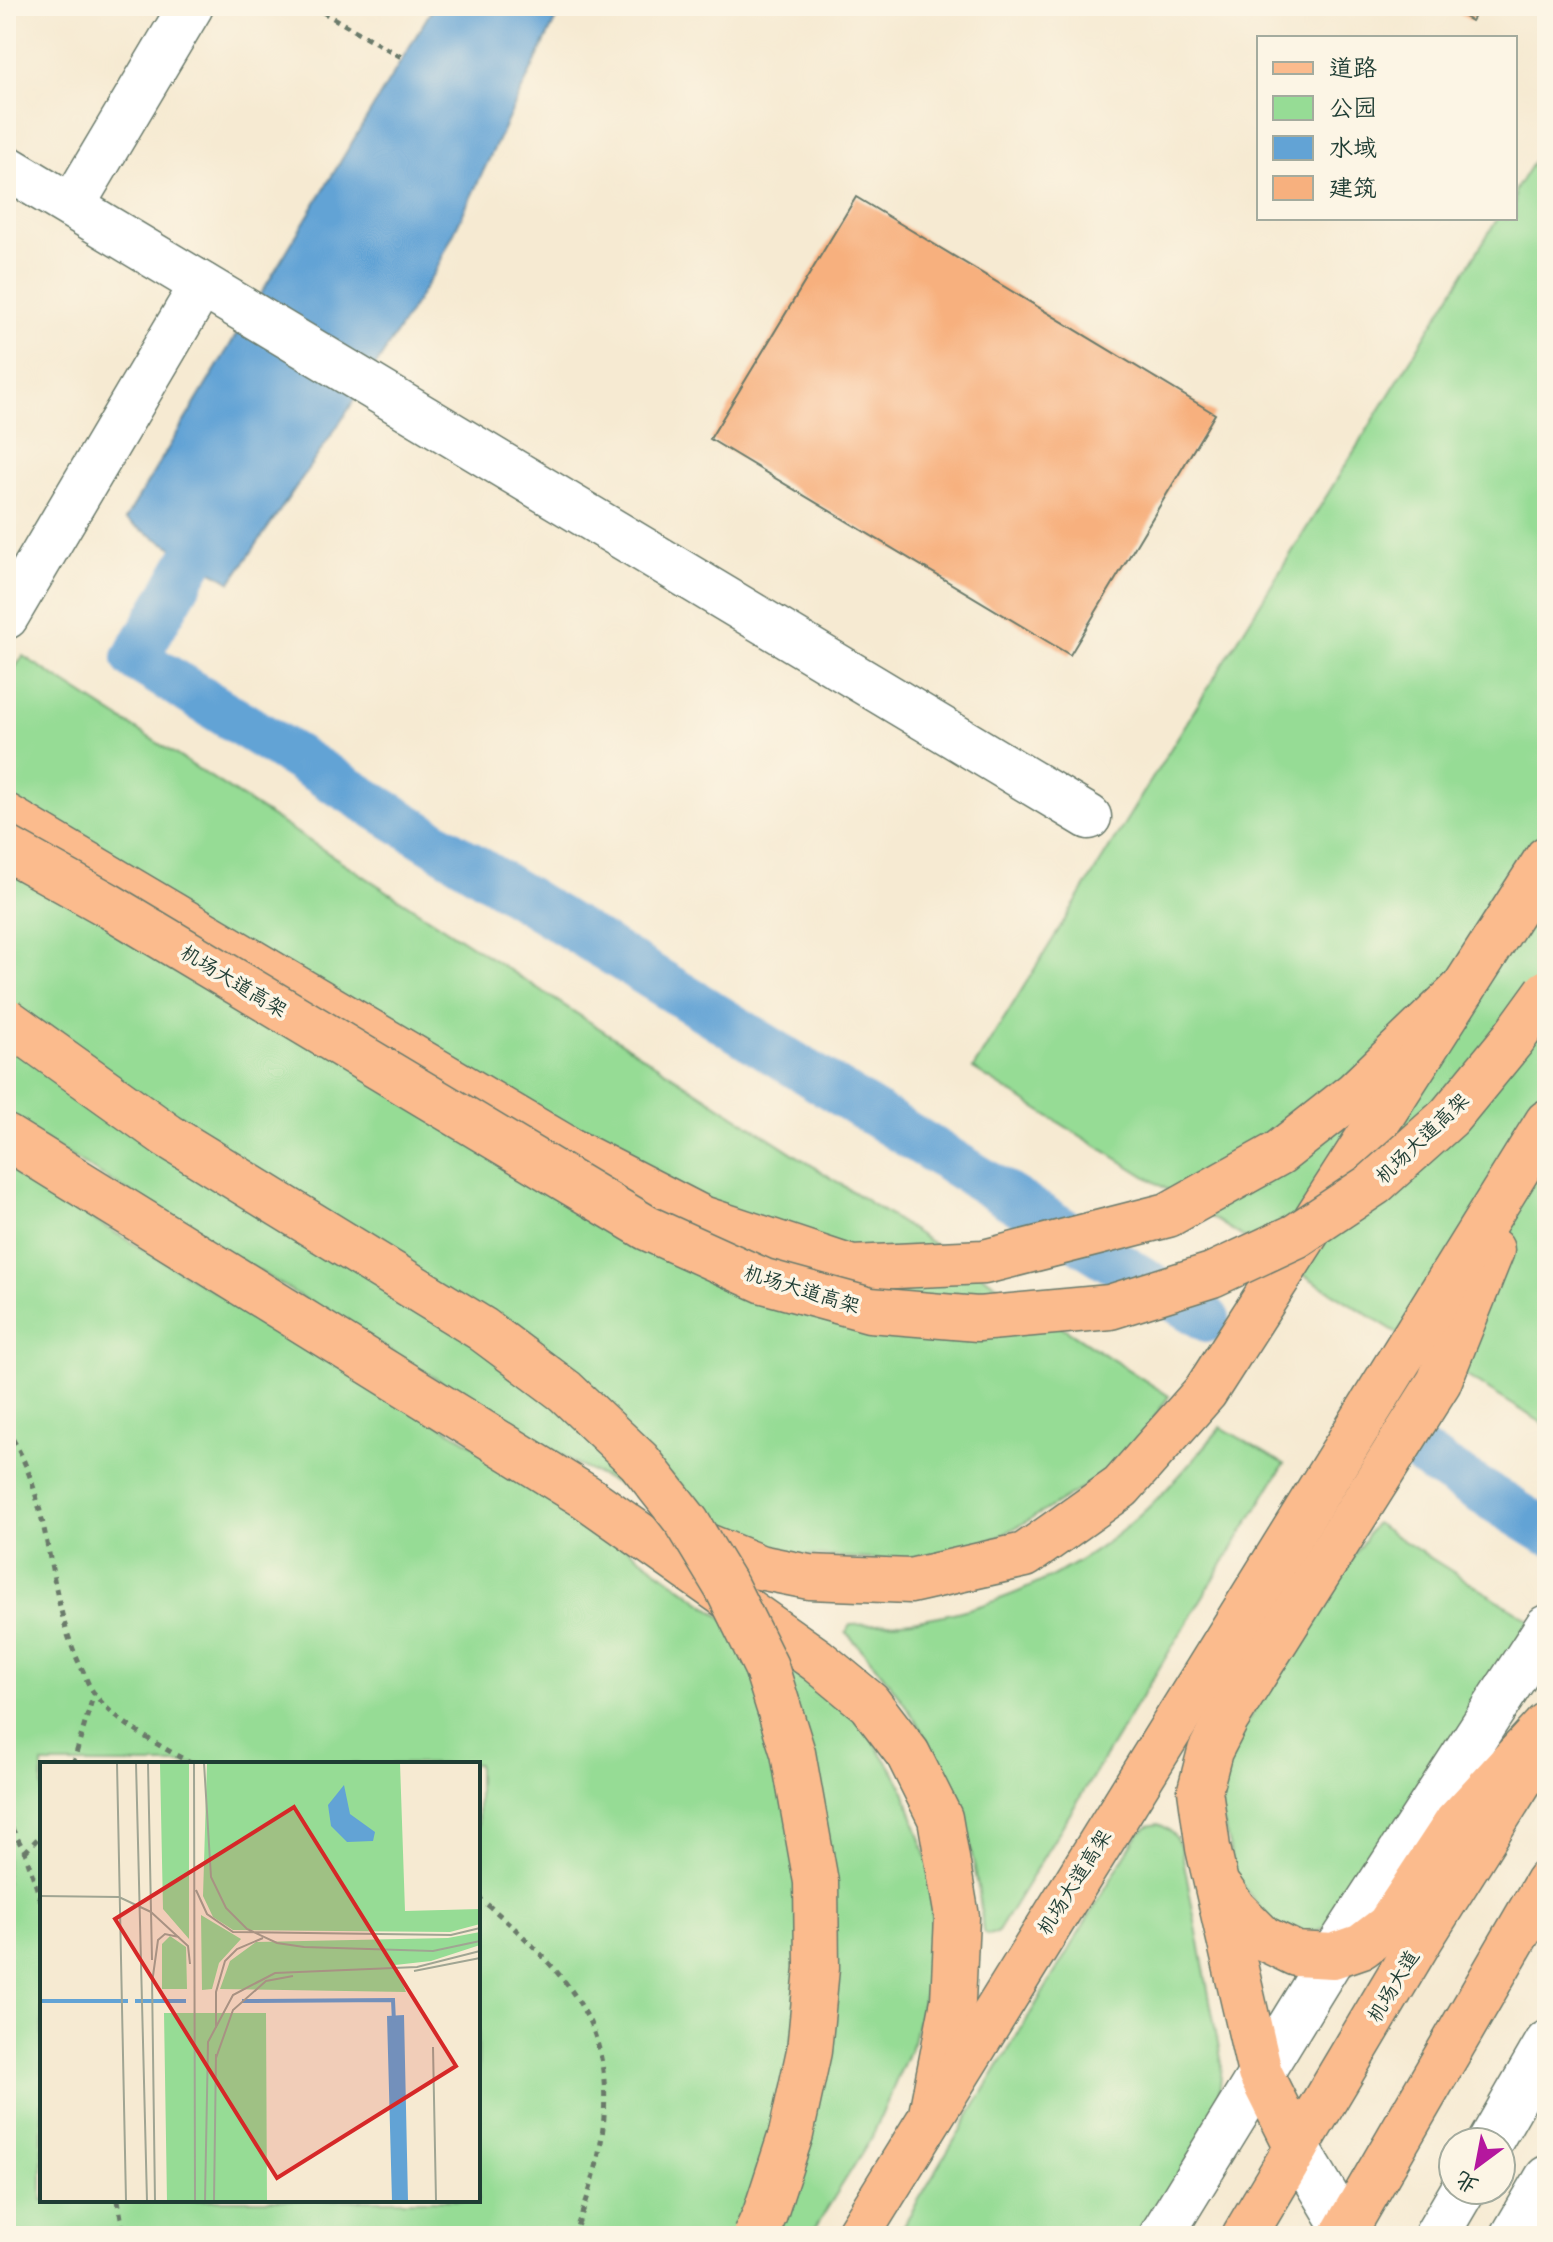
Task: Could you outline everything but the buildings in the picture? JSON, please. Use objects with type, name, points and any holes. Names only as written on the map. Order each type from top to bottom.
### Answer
[{"type":"main road","points":[[6,816],[568,1149],[702,1218],[852,1268],[984,1262],[1168,1215],[1279,1153],[1355,1093],[1463,989]]},
{"type":"main road","name":"机场大道高架","points":[[6,848],[135,921],[647,1228],[764,1281],[870,1310],[978,1319],[1110,1307],[1212,1275],[1296,1236],[1374,1184],[1449,1117],[1547,992]]},
{"type":"main road","points":[[585,1496],[759,1567],[809,1577],[910,1581],[1025,1555],[1121,1487],[1205,1392],[1547,858]]},
{"type":"main road","points":[[6,1020],[168,1136],[482,1329],[565,1391],[639,1461],[687,1522],[727,1588],[766,1667],[793,1753],[816,1882],[817,1968],[809,2051],[791,2134],[755,2236]]},
{"type":"main road","points":[[1297,2147],[1260,2073],[1208,1848],[1200,1790],[1210,1751],[1227,1718],[1439,1382],[1541,1132]]},
{"type":"main road","name":"机场大道高架","points":[[857,2236],[1541,1132]]},
{"type":"main road","points":[[6,1137],[585,1496],[817,1660],[869,1703],[908,1754],[940,1818],[957,1917],[953,2001],[931,2114]]},
{"type":"main road","points":[[1208,1848],[1222,1890],[1234,1909],[1263,1938],[1296,1954],[1333,1956],[1362,1946],[1388,1926],[1456,1823],[1547,1724]]},
{"type":"main road","name":"机场大道","points":[[1244,2236],[1422,1937],[1547,1737]]},
{"type":"main road","points":[[1346,2234],[1547,1882]]},
{"type":"street","points":[[72,206],[191,6]]},
{"type":"street","points":[[6,167],[1089,817]]},
{"type":"street","points":[[6,617],[217,294]]},
{"type":"street","points":[[1161,2236],[1333,1956],[1546,1628]]},
{"type":"street","points":[[1499,2126],[1547,2043]]},
{"type":"street","points":[[1297,2147],[1346,2234]]},
{"type":"street","points":[[1513,2236],[1547,2178]]},
{"type":"street","points":[[1436,2236],[1454,2206]]},
{"type":"path","points":[[312,6],[403,58]]},
{"type":"path","points":[[6,1429],[33,1483],[63,1618],[73,1652],[94,1693],[124,1722],[189,1762]]},
{"type":"path","points":[[74,1762],[94,1693]]},
{"type":"path","points":[[6,1818],[25,1852],[40,1898]]},
{"type":"path","points":[[25,1852],[40,1836]]},
{"type":"path","points":[[480,1899],[557,1972],[584,2009],[599,2048],[604,2086],[603,2126],[595,2170],[573,2236]]},
{"type":"path","points":[[118,2202],[124,2236]]},
{"type":"green space","points":[[1547,139],[1547,1426],[973,1069],[1497,220],[1517,220],[1517,188]]},
{"type":"green space","points":[[23,656],[1169,1396],[1134,1447],[1096,1479],[999,1537],[914,1562],[759,1552],[576,1464],[6,1117],[6,837],[20,811],[6,793],[6,682]]},
{"type":"green space","points":[[6,1165],[543,1486],[858,1717],[902,1785],[932,1873],[932,1959],[913,2042],[872,2137],[810,2236],[6,2236]]},
{"type":"green space","points":[[1221,1427],[1284,1464],[997,1933],[988,1935],[983,1932],[970,1846],[943,1770],[901,1699],[846,1632],[850,1625],[914,1621],[981,1605],[1064,1570],[1138,1517],[1181,1474]]},
{"type":"green space","points":[[1375,1523],[1531,1621],[1339,1919],[1319,1930],[1299,1933],[1274,1926],[1236,1877],[1221,1811],[1220,1793],[1227,1753]]},
{"type":"green space","points":[[1158,1824],[1172,1833],[1181,1847],[1222,2064],[1214,2117],[1144,2236],[897,2236],[1138,1834],[1148,1826]]},
{"type":"water","points":[[434,6],[562,6],[436,270],[343,418],[231,582],[125,520]]},
{"type":"waterway","points":[[224,505],[135,658],[1207,1319]]},
{"type":"waterway","points":[[1424,1456],[1547,1532]]}]
